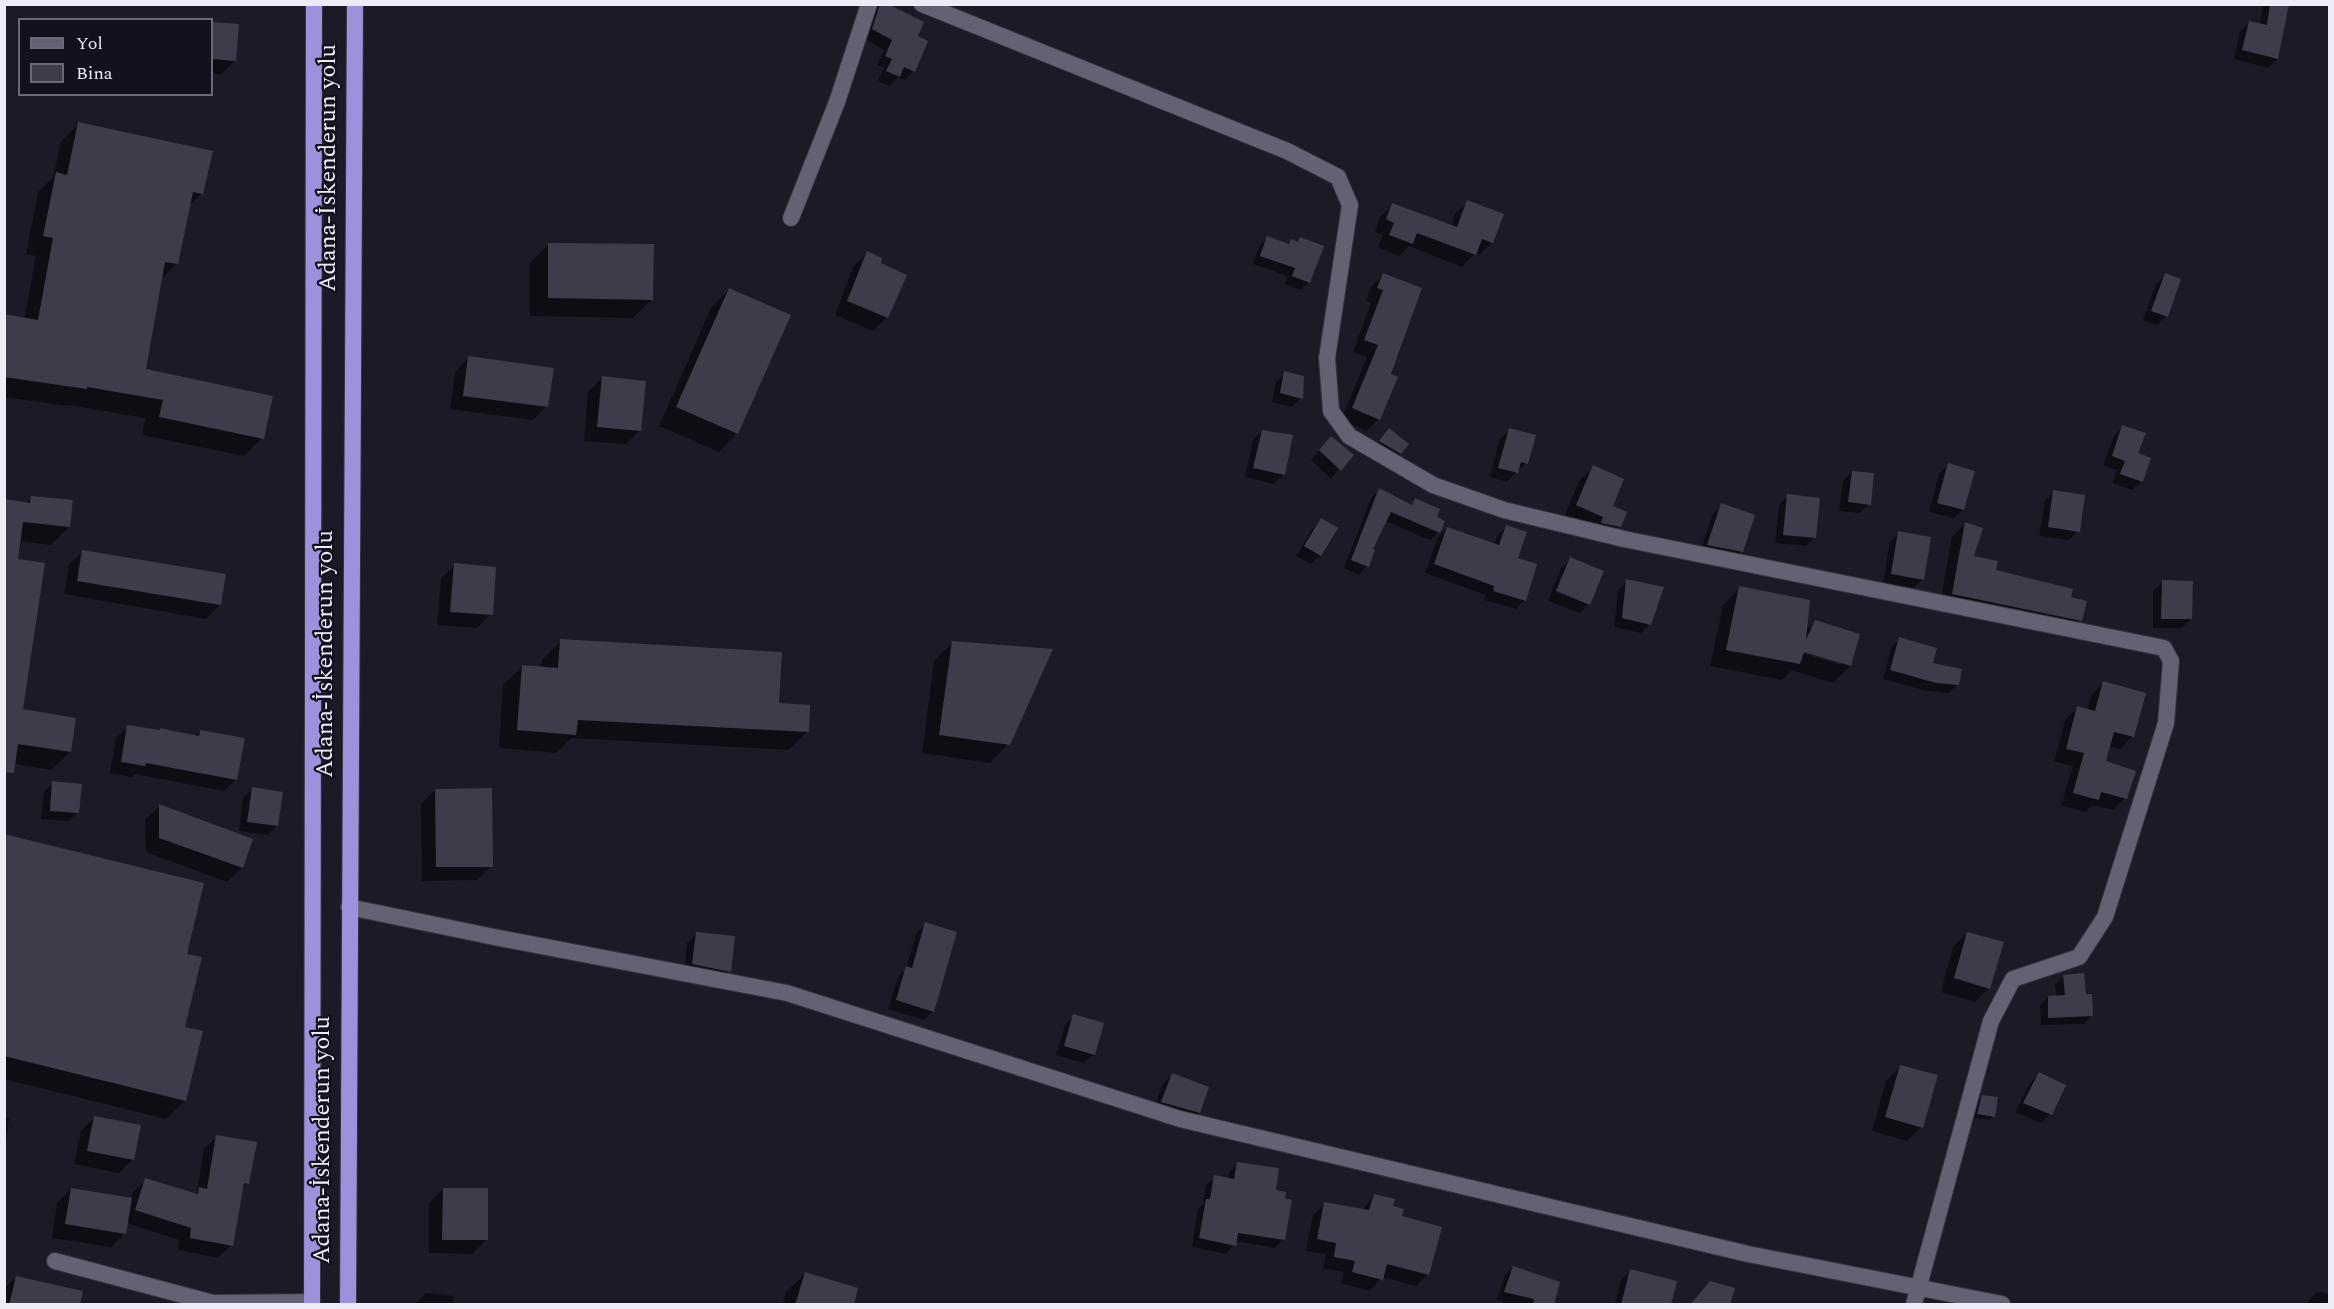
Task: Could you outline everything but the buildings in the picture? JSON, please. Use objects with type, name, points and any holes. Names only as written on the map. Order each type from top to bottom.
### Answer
[{"type":"highway","points":[[312,1303],[315,4]]},
{"type":"highway","name":"Adana-İskenderun yolu","points":[[348,1305],[355,4]]},
{"type":"street","points":[[791,218],[837,102],[869,4]]},
{"type":"street","points":[[922,4],[1287,150],[1338,177],[1350,205],[1327,358],[1331,411],[1349,436],[1433,485],[1504,510],[1624,539],[2164,648],[2171,661],[2166,723],[2104,917],[2079,957],[2013,979],[1991,1021],[1914,1305]]},
{"type":"street","points":[[349,907],[787,993],[1180,1119],[1748,1254],[2002,1305]]},
{"type":"street","points":[[55,1261],[213,1303],[312,1303]]}]
